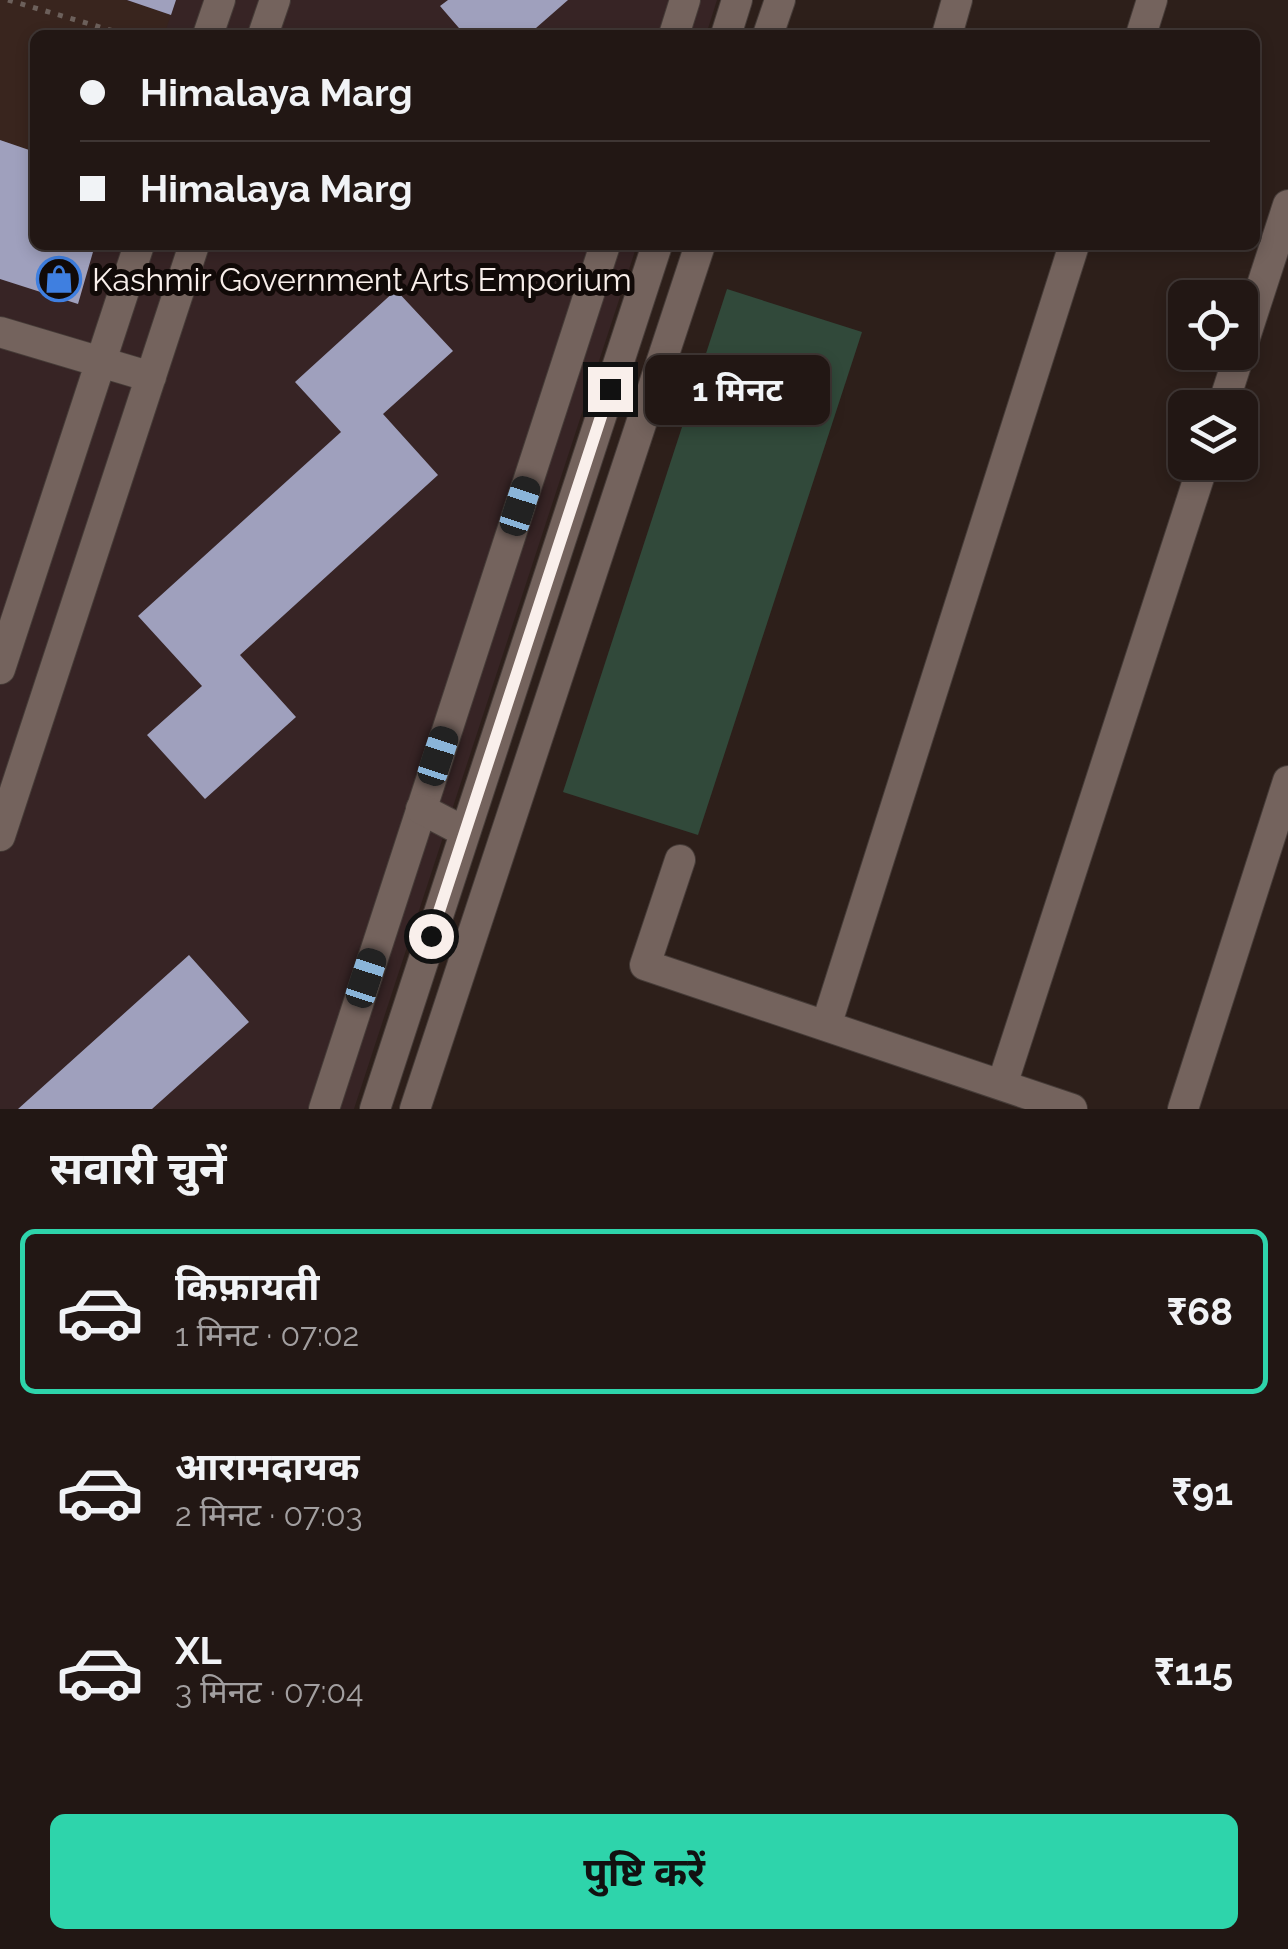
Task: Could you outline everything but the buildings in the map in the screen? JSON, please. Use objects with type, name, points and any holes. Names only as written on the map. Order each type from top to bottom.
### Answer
[{"type":"street","points":[[210,30],[220,0]]},
{"type":"street","points":[[265,30],[275,0]]},
{"type":"street","points":[[676,30],[685,0]]},
{"type":"street","points":[[728,30],[737,0]]},
{"type":"street","points":[[770,30],[780,0]]},
{"type":"street","points":[[948,30],[957,0]]},
{"type":"street","points":[[1143,30],[1152,0]]},
{"type":"street","points":[[1228,390],[1288,205]]},
{"type":"street","points":[[0,669],[137,250]]},
{"type":"street","points":[[0,836],[5,803],[192,250]]},
{"type":"street","points":[[324,1109],[603,250]]},
{"type":"street","points":[[375,1109],[655,250]]},
{"type":"street","points":[[415,1109],[698,250]]},
{"type":"street","points":[[826,1026],[1072,250]]},
{"type":"street","points":[[0,332],[151,377]]},
{"type":"street","points":[[1002,1086],[1198,480]]},
{"type":"street","points":[[1183,1109],[1288,782]]},
{"type":"street","points":[[421,809],[465,832]]},
{"type":"street","points":[[680,860],[645,965],[1072,1109]]},
{"type":"path","points":[[8,0],[110,30]]},
{"type":"shaded area","points":[[0,0],[717,0],[708,30],[30,30],[30,250],[635,250],[354,1109],[0,1109]]},
{"type":"shaded area","points":[[0,0],[125,0],[171,15],[166,30],[30,30],[30,150],[0,140]]},
{"type":"green space","points":[[727,289],[862,332],[698,835],[563,792]]},
{"type":"place","name":"Kashmir Government Arts Emporium","points":[[59,279]]},
{"type":"route","points":[[431,936],[610,389]]}]
